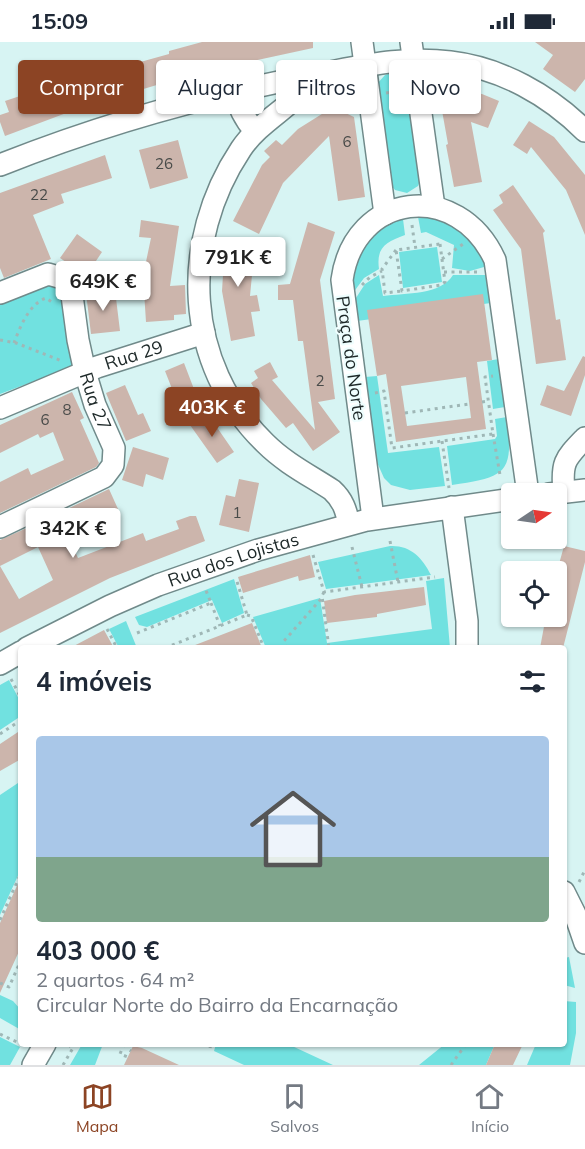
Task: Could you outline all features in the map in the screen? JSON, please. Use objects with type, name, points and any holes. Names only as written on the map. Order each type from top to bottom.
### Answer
[{"type":"street","points":[[362,42],[364,60]]},
{"type":"street","points":[[412,50],[434,207]]},
{"type":"street","points":[[377,62],[412,50],[493,72],[538,94],[582,127]]},
{"type":"street","points":[[0,165],[110,125],[156,112]]},
{"type":"street","points":[[276,112],[240,149],[209,216],[199,265],[198,289],[204,333],[212,362],[222,384],[249,425],[284,460],[332,490],[346,510],[349,524]]},
{"type":"street","points":[[243,114],[255,131]]},
{"type":"street","points":[[372,114],[386,214]]},
{"type":"street","name":"Praça do Norte","points":[[373,519],[342,280],[344,266],[356,239],[365,228],[386,214],[410,207],[434,207],[459,216],[481,234],[495,260],[526,483]]},
{"type":"street","name":"Rua 27","points":[[0,293],[48,274],[57,275],[67,282],[73,294],[78,340],[85,372],[95,405],[114,448],[113,465],[104,477],[0,527]]},
{"type":"street","name":"Rua 29","points":[[0,408],[85,372],[204,333]]},
{"type":"street","points":[[559,483],[567,458],[585,438]]},
{"type":"street","points":[[567,492],[585,490]]},
{"type":"street","points":[[451,498],[467,621],[467,645]]},
{"type":"street","name":"Rua dos Lojistas","points":[[33,645],[110,606],[158,585],[258,550],[451,498],[501,499]]},
{"type":"street","points":[[5,670],[18,655]]},
{"type":"street","points":[[571,887],[575,914],[585,943]]},
{"type":"street","points":[[33,1065],[43,1047]]},
{"type":"path","points":[[413,234],[415,247]]},
{"type":"path","points":[[442,259],[471,239]]},
{"type":"path","points":[[440,244],[445,282],[441,285],[386,293],[382,268],[396,250],[440,244]]},
{"type":"path","points":[[396,250],[402,291]]},
{"type":"path","points":[[359,290],[370,277],[382,271]]},
{"type":"path","points":[[444,272],[478,272]]},
{"type":"path","points":[[14,343],[31,310],[41,300],[46,298],[51,300],[57,308]]},
{"type":"path","points":[[0,340],[65,362],[64,352]]},
{"type":"path","points":[[489,377],[485,377],[500,475]]},
{"type":"path","points":[[379,392],[384,392],[386,425],[392,448],[493,434]]},
{"type":"path","points":[[482,402],[489,402]]},
{"type":"path","points":[[405,413],[469,404]]},
{"type":"path","points":[[387,416],[392,415]]},
{"type":"path","points":[[386,445],[390,440]]},
{"type":"path","points":[[442,441],[451,498]]},
{"type":"path","points":[[390,541],[398,582]]},
{"type":"path","points":[[352,547],[362,587]]},
{"type":"path","points":[[285,645],[284,641],[322,598],[324,592],[313,555]]},
{"type":"path","points":[[235,576],[247,615],[251,616],[263,645]]},
{"type":"path","points":[[324,592],[435,577]]},
{"type":"path","points":[[205,587],[220,626]]},
{"type":"path","points":[[322,598],[329,645]]},
{"type":"path","points":[[137,633],[211,603]]},
{"type":"path","points":[[172,645],[247,615]]},
{"type":"path","points":[[106,627],[115,645]]},
{"type":"path","points":[[5,670],[18,693]]},
{"type":"path","points":[[0,734],[18,722]]},
{"type":"path","points":[[571,887],[585,870]]},
{"type":"path","points":[[0,920],[18,880]]},
{"type":"path","points":[[0,983],[9,987],[18,967]]},
{"type":"path","points":[[0,1034],[18,1043]]},
{"type":"path","points":[[63,1065],[72,1047]]},
{"type":"path","points":[[123,1047],[120,1054],[128,1057]]},
{"type":"path","points":[[129,1047],[131,1051]]},
{"type":"path","points":[[451,1065],[464,1047]]},
{"type":"shaded area","points":[[389,74],[389,114],[411,114],[420,181],[418,186],[407,193],[395,190],[391,185],[377,84]]},
{"type":"shaded area","points":[[424,216],[450,223],[471,239],[485,263],[484,267],[470,271],[452,268],[454,245],[426,232],[421,233],[418,217]]},
{"type":"shaded area","points":[[403,219],[405,235],[384,246],[379,255],[379,269],[364,278],[353,293],[356,269],[365,247],[381,229]]},
{"type":"shaded area","points":[[437,247],[442,282],[403,288],[399,252]]},
{"type":"shaded area","points":[[379,275],[383,296],[432,290],[447,282],[453,275],[485,275],[491,303],[357,321],[354,301],[365,284]]},
{"type":"shaded area","points":[[58,284],[65,293],[74,366],[0,394],[0,303],[41,285]]},
{"type":"shaded area","points":[[499,359],[505,407],[493,409],[487,361]]},
{"type":"shaded area","points":[[377,376],[388,453],[439,447],[445,486],[410,490],[391,485],[384,478],[376,460],[365,377]]},
{"type":"shaded area","points":[[507,417],[509,451],[502,469],[495,475],[484,479],[452,485],[447,446],[495,439],[497,436],[495,419]]},
{"type":"shaded area","points":[[397,546],[415,553],[431,575],[326,589],[318,562]]},
{"type":"shaded area","points":[[444,578],[450,645],[265,645],[253,617],[320,598],[327,643],[432,629],[426,581]]},
{"type":"shaded area","points":[[234,579],[244,613],[222,623],[212,600],[147,627],[139,625],[135,617]]},
{"type":"shaded area","points":[[126,621],[136,645],[117,645],[109,629]]},
{"type":"shaded area","points":[[9,680],[18,697],[18,718],[0,730],[0,685]]},
{"type":"shaded area","points":[[18,783],[18,876],[0,915],[0,795]]},
{"type":"shaded area","points":[[569,957],[575,988],[567,986],[567,958]]},
{"type":"shaded area","points":[[0,995],[13,1001],[18,1007],[18,1028],[0,1018]]},
{"type":"shaded area","points":[[567,1001],[576,1002],[576,1033],[570,1065],[527,1065],[535,1047],[567,1047]]},
{"type":"shaded area","points":[[0,1037],[20,1047],[10,1065],[0,1065]]},
{"type":"shaded area","points":[[80,1047],[102,1047],[95,1065],[70,1065]]},
{"type":"shaded area","points":[[215,1047],[294,1047],[333,1065],[244,1065],[214,1051]]},
{"type":"shaded area","points":[[441,1047],[494,1047],[486,1065],[419,1065]]},
{"type":"building","points":[[202,42],[313,42],[313,48],[258,60],[156,60],[156,85],[144,89],[144,61],[169,54],[169,51]]},
{"type":"building","points":[[535,42],[585,42],[585,79],[575,92],[543,69],[553,55]]},
{"type":"building","points":[[481,94],[499,101],[488,128],[471,122],[482,182],[454,187],[446,145],[448,144],[443,114],[481,114]]},
{"type":"building","points":[[18,97],[18,114],[64,114],[5,136],[0,115],[9,112],[5,101]]},
{"type":"building","points":[[322,114],[348,114],[354,117],[365,197],[338,201],[329,136],[283,183],[259,234],[233,221],[262,165],[270,157],[264,151],[276,140],[282,145],[298,129]]},
{"type":"building","points":[[529,121],[554,137],[585,175],[585,235],[566,190],[531,147],[527,154],[513,145]]},
{"type":"building","points":[[178,140],[188,178],[150,189],[139,150]]},
{"type":"building","points":[[105,155],[112,178],[61,194],[64,203],[33,215],[51,259],[4,278],[0,268],[0,193]]},
{"type":"building","points":[[513,185],[545,231],[543,233],[556,320],[560,319],[566,360],[536,364],[521,249],[493,210],[503,203],[499,195]]},
{"type":"building","points":[[141,220],[179,226],[170,286],[185,285],[186,314],[174,315],[174,320],[146,322],[143,276],[151,238],[139,237]]},
{"type":"building","points":[[308,222],[335,232],[320,280],[335,399],[318,402],[340,432],[313,451],[293,423],[286,428],[261,399],[251,383],[258,378],[254,371],[270,362],[278,377],[272,380],[315,430],[303,341],[298,341],[293,300],[278,300],[278,285],[290,284]]},
{"type":"building","points":[[77,234],[102,252],[86,276],[60,258]]},
{"type":"building","points":[[228,241],[255,244],[250,296],[257,295],[260,311],[251,312],[255,336],[231,341],[222,291],[223,275],[215,274],[218,247],[227,249]]},
{"type":"building","points":[[115,290],[120,331],[91,334],[86,293]]},
{"type":"building","points":[[483,294],[492,360],[477,362],[486,429],[396,442],[386,374],[377,376],[367,310]],"holes":[[[466,377],[471,418],[407,426],[401,386]]]},
{"type":"building","points":[[583,356],[585,357],[585,375],[571,416],[540,405],[547,385],[564,391]]},
{"type":"building","points":[[184,363],[197,397],[178,404],[165,371]]},
{"type":"building","points":[[125,385],[138,415],[143,413],[151,431],[126,441],[106,393]]},
{"type":"building","points":[[72,392],[84,418],[80,420],[99,463],[96,467],[0,513],[0,482],[28,468],[31,475],[64,460],[53,432],[40,438],[38,434],[0,453],[0,425]]},
{"type":"building","points":[[207,413],[234,452],[217,463],[190,425]]},
{"type":"building","points":[[133,447],[169,458],[163,480],[146,474],[143,487],[122,480]]},
{"type":"building","points":[[239,479],[259,483],[249,532],[219,525],[226,495],[235,497]]},
{"type":"building","points":[[109,489],[118,509],[66,533],[78,558],[143,533],[146,541],[179,529],[176,521],[190,516],[196,516],[205,541],[110,578],[0,633],[0,566],[0,540]],"holes":[[[38,547],[53,580],[19,599],[0,566]]]},
{"type":"building","points":[[567,547],[585,551],[585,562],[564,645],[541,645],[544,627],[567,627],[567,561],[560,561],[563,549],[567,549]]},
{"type":"building","points":[[310,555],[315,577],[299,581],[298,576],[243,593],[238,577]]},
{"type":"building","points":[[424,587],[426,605],[377,614],[377,617],[327,623],[324,601]]},
{"type":"building","points":[[252,623],[261,645],[195,645]]},
{"type":"building","points":[[104,630],[112,645],[76,645]]},
{"type":"building","points":[[18,732],[18,761],[0,771],[0,744]]},
{"type":"building","points":[[18,884],[18,954],[0,993],[0,923]]},
{"type":"building","points":[[133,1047],[138,1047],[179,1065],[124,1065]]},
{"type":"building","points":[[494,1047],[522,1047],[513,1065],[486,1065]]}]
